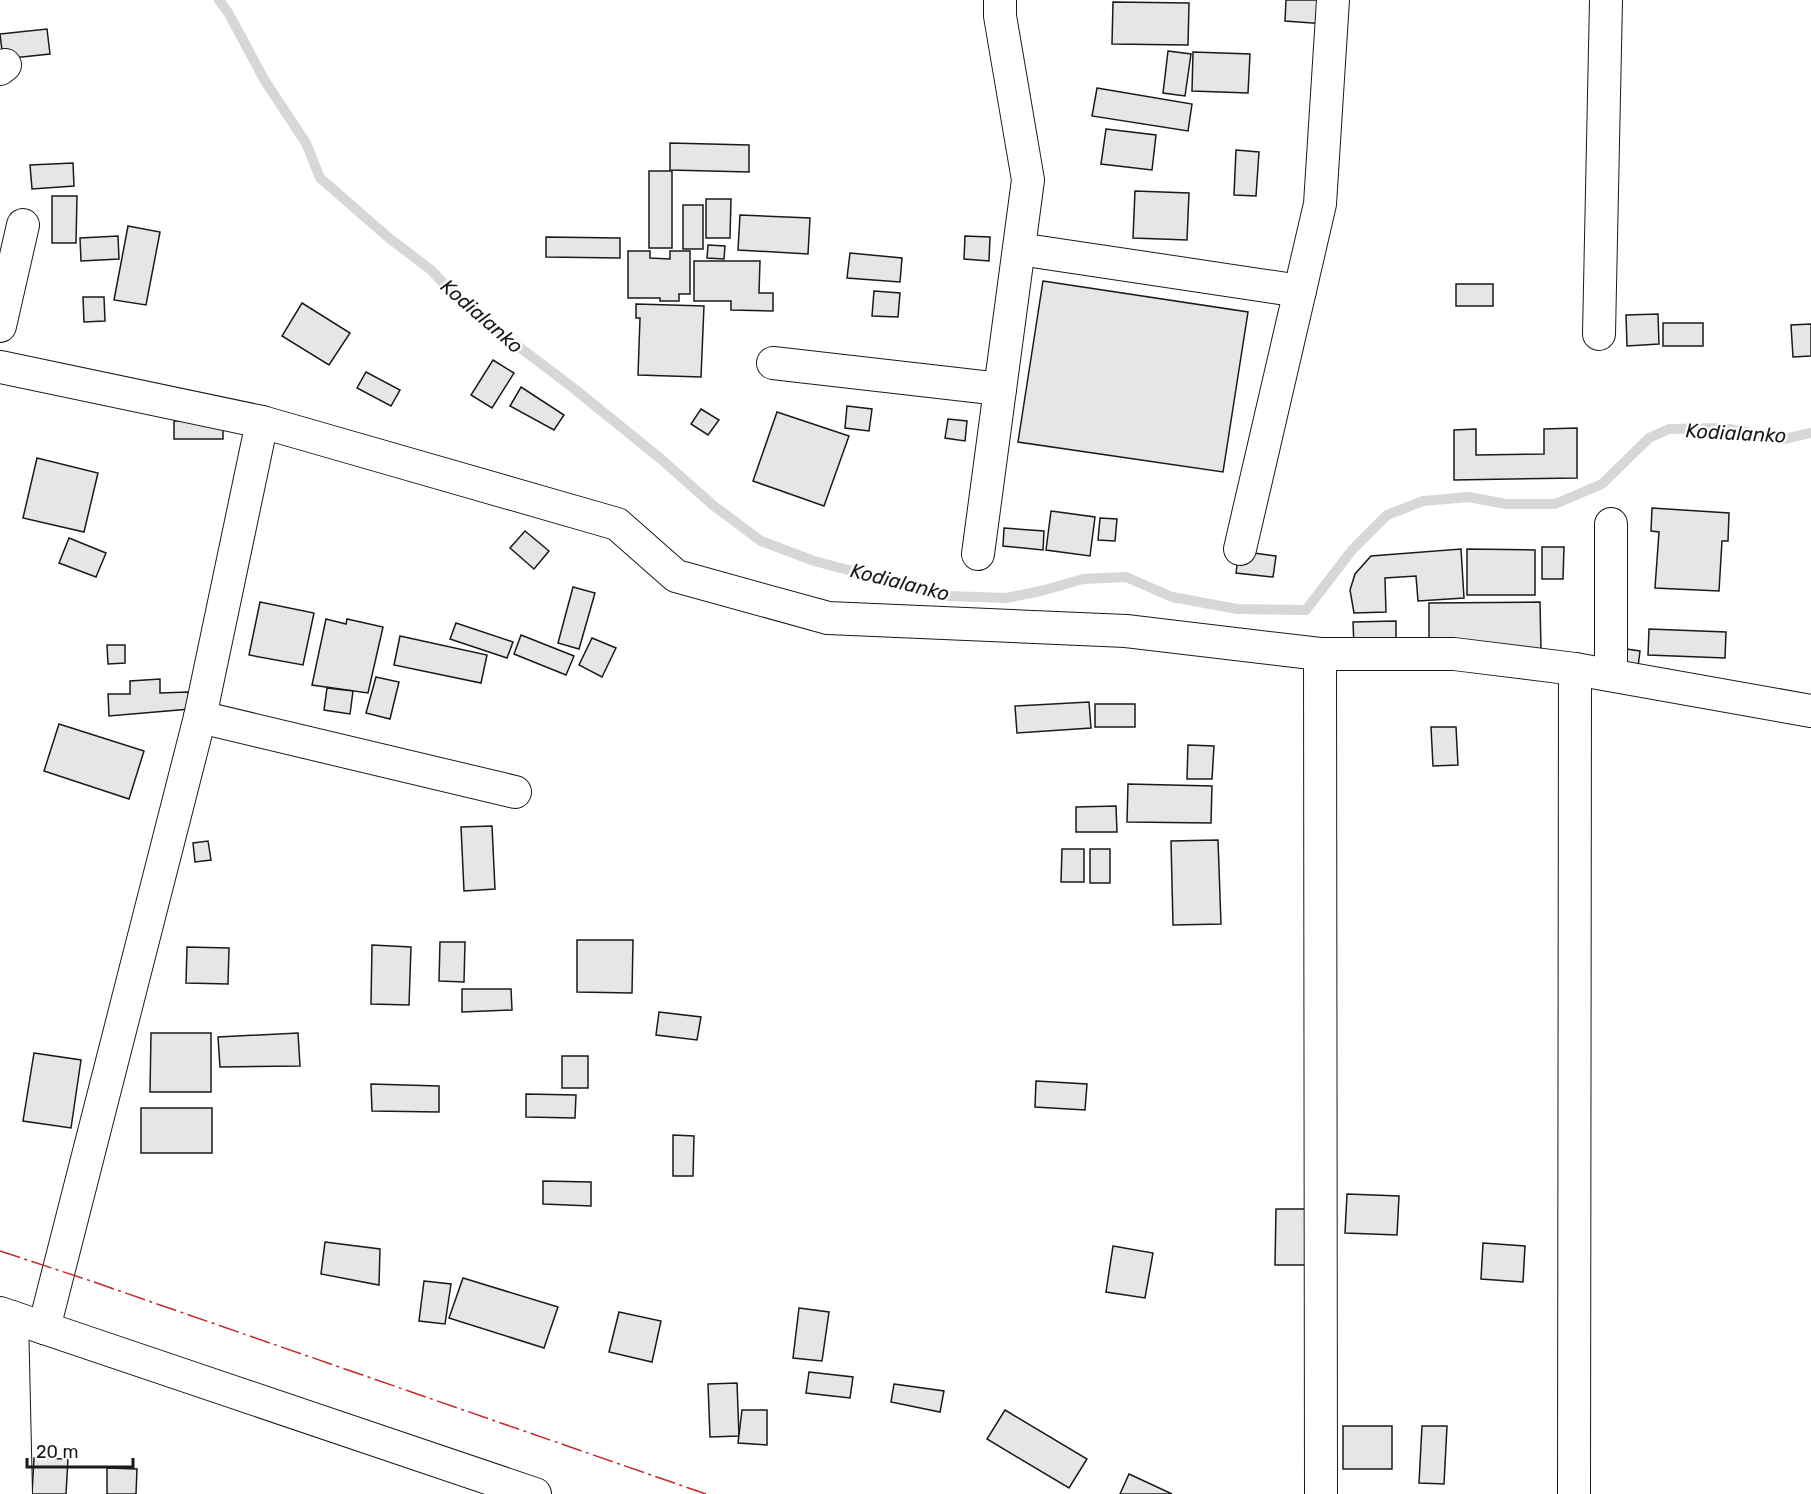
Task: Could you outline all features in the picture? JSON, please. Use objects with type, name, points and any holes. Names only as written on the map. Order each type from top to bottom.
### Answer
[{"type":"street","points":[[978,554],[1028,180],[1000,16],[1000,0]]},
{"type":"street","points":[[1240,549],[1320,204],[1333,0]]},
{"type":"street","points":[[1599,334],[1606,0]]},
{"type":"street","points":[[0,326],[23,225]]},
{"type":"street","points":[[1019,249],[1300,291]]},
{"type":"street","points":[[773,363],[1000,389]]},
{"type":"street","points":[[0,367],[262,422],[617,524],[676,576],[828,618],[1126,630],[1320,654],[1454,654],[1575,669],[1811,711]]},
{"type":"street","points":[[44,1328],[200,717],[262,422]]},
{"type":"street","points":[[1611,524],[1611,675]]},
{"type":"street","points":[[1320,654],[1321,1494]]},
{"type":"street","points":[[1574,1494],[1575,669]]},
{"type":"street","points":[[200,717],[515,792]]},
{"type":"street","points":[[16,1494],[6,1315],[535,1494]]},
{"type":"building","points":[[1286,0],[1328,0],[1326,24],[1285,21]]},
{"type":"building","points":[[1113,2],[1189,3],[1188,45],[1112,44]]},
{"type":"building","points":[[47,29],[50,54],[3,59],[0,34]]},
{"type":"building","points":[[1168,51],[1191,54],[1185,96],[1163,93]]},
{"type":"building","points":[[1193,52],[1250,54],[1248,93],[1192,91]]},
{"type":"building","points":[[1097,88],[1192,104],[1188,131],[1092,116]]},
{"type":"building","points":[[1106,129],[1156,135],[1152,170],[1101,164]]},
{"type":"building","points":[[670,143],[749,145],[749,172],[670,170]]},
{"type":"building","points":[[1236,150],[1259,152],[1256,196],[1234,195]]},
{"type":"building","points":[[73,163],[74,186],[32,189],[30,165]]},
{"type":"building","points":[[649,171],[672,171],[672,248],[649,248]]},
{"type":"building","points":[[1135,191],[1189,193],[1187,240],[1133,238]]},
{"type":"building","points":[[52,196],[77,196],[76,243],[52,243]]},
{"type":"building","points":[[706,199],[731,199],[730,238],[706,238]]},
{"type":"building","points":[[683,205],[703,205],[703,249],[683,249]]},
{"type":"building","points":[[740,215],[810,218],[808,254],[738,250]]},
{"type":"building","points":[[128,226],[160,232],[146,305],[114,300]]},
{"type":"building","points":[[118,236],[119,259],[81,261],[80,238]]},
{"type":"building","points":[[965,236],[990,237],[989,261],[964,259]]},
{"type":"building","points":[[546,237],[620,238],[620,258],[546,257]]},
{"type":"building","points":[[708,245],[725,246],[724,259],[707,258]]},
{"type":"building","points":[[628,251],[650,251],[650,258],[670,259],[670,251],[690,251],[690,294],[679,294],[679,301],[660,301],[660,298],[628,298]]},
{"type":"building","points":[[850,253],[902,258],[900,282],[847,278]]},
{"type":"building","points":[[694,261],[760,261],[759,293],[773,293],[773,311],[731,310],[731,301],[694,301]]},
{"type":"building","points":[[1043,281],[1248,312],[1223,472],[1018,442]]},
{"type":"building","points":[[1456,284],[1493,284],[1493,306],[1456,306]]},
{"type":"building","points":[[874,291],[900,293],[898,317],[872,316]]},
{"type":"building","points":[[83,297],[104,297],[105,321],[84,322]]},
{"type":"building","points":[[302,303],[350,333],[329,365],[282,336]]},
{"type":"building","points":[[636,304],[704,306],[701,377],[638,375],[640,318],[636,318]]},
{"type":"building","points":[[1658,314],[1659,344],[1627,346],[1626,315]]},
{"type":"building","points":[[1663,323],[1703,323],[1703,346],[1663,346]]},
{"type":"building","points":[[1811,324],[1811,356],[1793,357],[1791,325]]},
{"type":"building","points":[[493,360],[514,373],[492,408],[471,395]]},
{"type":"building","points":[[366,372],[400,390],[391,406],[357,388]]},
{"type":"building","points":[[521,387],[564,415],[554,430],[510,406]]},
{"type":"building","points":[[847,406],[872,409],[869,431],[845,428]]},
{"type":"building","points":[[701,409],[719,420],[708,435],[691,424]]},
{"type":"building","points":[[777,412],[849,436],[824,506],[753,481]]},
{"type":"building","points":[[948,419],[967,421],[965,441],[945,438]]},
{"type":"building","points":[[174,421],[223,421],[223,439],[174,439]]},
{"type":"building","points":[[1577,428],[1577,478],[1454,480],[1454,430],[1476,429],[1476,455],[1544,454],[1544,429]]},
{"type":"building","points":[[37,458],[98,473],[84,532],[23,518]]},
{"type":"building","points":[[1652,508],[1729,513],[1728,541],[1722,541],[1719,591],[1655,588],[1659,532],[1651,531]]},
{"type":"building","points":[[1051,511],[1095,517],[1090,556],[1046,550]]},
{"type":"building","points":[[1100,518],[1117,519],[1115,541],[1098,540]]},
{"type":"building","points":[[1004,528],[1044,531],[1043,550],[1003,546]]},
{"type":"building","points":[[525,531],[549,551],[534,569],[510,548]]},
{"type":"building","points":[[69,538],[106,553],[96,577],[59,563]]},
{"type":"building","points":[[1542,547],[1564,547],[1563,579],[1542,579]]},
{"type":"building","points":[[1461,549],[1464,598],[1418,601],[1416,576],[1385,578],[1386,612],[1354,613],[1350,590],[1355,574],[1371,556]]},
{"type":"building","points":[[1467,549],[1535,550],[1535,595],[1467,595]]},
{"type":"building","points":[[1239,551],[1276,556],[1273,577],[1236,573]]},
{"type":"building","points":[[573,587],[595,593],[579,649],[558,643]]},
{"type":"building","points":[[260,602],[314,613],[303,665],[249,655]]},
{"type":"building","points":[[1540,602],[1541,650],[1429,652],[1429,603]]},
{"type":"building","points":[[326,619],[346,624],[347,619],[383,627],[368,693],[312,685]]},
{"type":"building","points":[[1396,621],[1396,646],[1354,647],[1353,622]]},
{"type":"building","points":[[456,623],[513,642],[507,658],[450,639]]},
{"type":"building","points":[[1649,629],[1726,632],[1725,658],[1648,655]]},
{"type":"building","points":[[521,635],[574,656],[566,675],[514,654]]},
{"type":"building","points":[[400,636],[487,655],[481,683],[394,665]]},
{"type":"building","points":[[592,638],[616,648],[602,677],[579,665]]},
{"type":"building","points":[[107,645],[125,645],[125,663],[108,664]]},
{"type":"building","points":[[1612,647],[1640,651],[1637,675]]},
{"type":"building","points":[[376,677],[399,682],[390,719],[366,713]]},
{"type":"building","points":[[160,679],[160,693],[188,692],[190,709],[109,716],[108,694],[130,694],[130,681]]},
{"type":"building","points":[[327,688],[353,691],[350,714],[324,710]]},
{"type":"building","points":[[1089,702],[1091,728],[1017,733],[1015,706]]},
{"type":"building","points":[[1095,704],[1135,704],[1135,727],[1095,727]]},
{"type":"building","points":[[59,724],[144,751],[129,799],[44,771]]},
{"type":"building","points":[[1431,727],[1456,727],[1458,765],[1433,766]]},
{"type":"building","points":[[1188,745],[1214,746],[1212,779],[1187,779]]},
{"type":"building","points":[[1128,784],[1212,786],[1211,823],[1127,822]]},
{"type":"building","points":[[1116,806],[1117,832],[1076,832],[1076,807]]},
{"type":"building","points":[[492,826],[495,889],[464,891],[461,827]]},
{"type":"building","points":[[1218,840],[1221,924],[1173,925],[1171,841]]},
{"type":"building","points":[[208,841],[211,860],[195,862],[193,843]]},
{"type":"building","points":[[1062,849],[1084,849],[1084,882],[1061,882]]},
{"type":"building","points":[[1090,849],[1110,849],[1110,883],[1090,883]]},
{"type":"building","points":[[577,940],[633,940],[632,993],[577,992]]},
{"type":"building","points":[[440,942],[465,942],[464,982],[439,981]]},
{"type":"building","points":[[372,945],[411,947],[409,1005],[371,1004]]},
{"type":"building","points":[[187,947],[229,948],[228,984],[186,983]]},
{"type":"building","points":[[462,989],[511,989],[512,1010],[462,1012]]},
{"type":"building","points":[[659,1012],[701,1017],[697,1040],[656,1035]]},
{"type":"building","points":[[151,1033],[211,1033],[211,1092],[150,1092]]},
{"type":"building","points":[[298,1033],[300,1066],[220,1067],[218,1037]]},
{"type":"building","points":[[34,1053],[81,1060],[71,1128],[23,1121]]},
{"type":"building","points":[[562,1056],[588,1056],[588,1088],[562,1088]]},
{"type":"building","points":[[1036,1081],[1087,1084],[1085,1110],[1035,1107]]},
{"type":"building","points":[[371,1084],[439,1086],[439,1112],[372,1111]]},
{"type":"building","points":[[526,1094],[576,1095],[575,1118],[526,1117]]},
{"type":"building","points":[[141,1108],[212,1108],[212,1153],[141,1153]]},
{"type":"building","points":[[673,1135],[694,1136],[693,1176],[673,1176]]},
{"type":"building","points":[[543,1181],[591,1182],[591,1206],[543,1204]]},
{"type":"building","points":[[1347,1194],[1399,1196],[1397,1235],[1345,1233]]},
{"type":"building","points":[[1276,1209],[1314,1209],[1313,1265],[1275,1265]]},
{"type":"building","points":[[325,1242],[380,1249],[379,1285],[321,1274]]},
{"type":"building","points":[[1483,1243],[1525,1246],[1523,1282],[1481,1279]]},
{"type":"building","points":[[1113,1246],[1153,1253],[1145,1298],[1106,1292]]},
{"type":"building","points":[[463,1278],[558,1307],[544,1348],[449,1318]]},
{"type":"building","points":[[424,1281],[451,1284],[445,1324],[419,1321]]},
{"type":"building","points":[[799,1308],[829,1312],[822,1361],[793,1358]]},
{"type":"building","points":[[619,1312],[661,1321],[652,1362],[609,1352]]},
{"type":"building","points":[[809,1372],[853,1377],[850,1398],[806,1393]]},
{"type":"building","points":[[737,1383],[739,1436],[710,1437],[708,1384]]},
{"type":"building","points":[[894,1384],[944,1391],[940,1412],[891,1402]]},
{"type":"building","points":[[742,1410],[767,1410],[767,1445],[738,1443]]},
{"type":"building","points":[[1005,1410],[1087,1459],[1069,1488],[987,1439]]},
{"type":"building","points":[[1343,1426],[1392,1426],[1392,1469],[1343,1469]]},
{"type":"building","points":[[1422,1426],[1447,1426],[1444,1484],[1419,1483]]},
{"type":"building","points":[[34,1458],[68,1459],[66,1494],[32,1494]]},
{"type":"building","points":[[107,1468],[137,1469],[136,1494],[107,1494]]},
{"type":"building","points":[[1129,1474],[1172,1494],[1120,1494]]},
{"type":"waterway","name":"Kodialanko","points":[[219,0],[265,81],[306,143],[320,178],[389,238],[431,270],[464,305],[572,387],[661,459],[714,506],[761,541],[814,561],[948,596],[1006,598],[1083,579],[1126,577],[1172,597],[1237,609],[1306,610],[1352,550],[1387,515],[1423,501],[1469,497],[1506,504],[1555,504],[1602,484],[1649,438],[1669,429],[1724,428],[1784,439],[1811,433]]},
{"type":"power","points":[[0,1251],[706,1494]]}]
